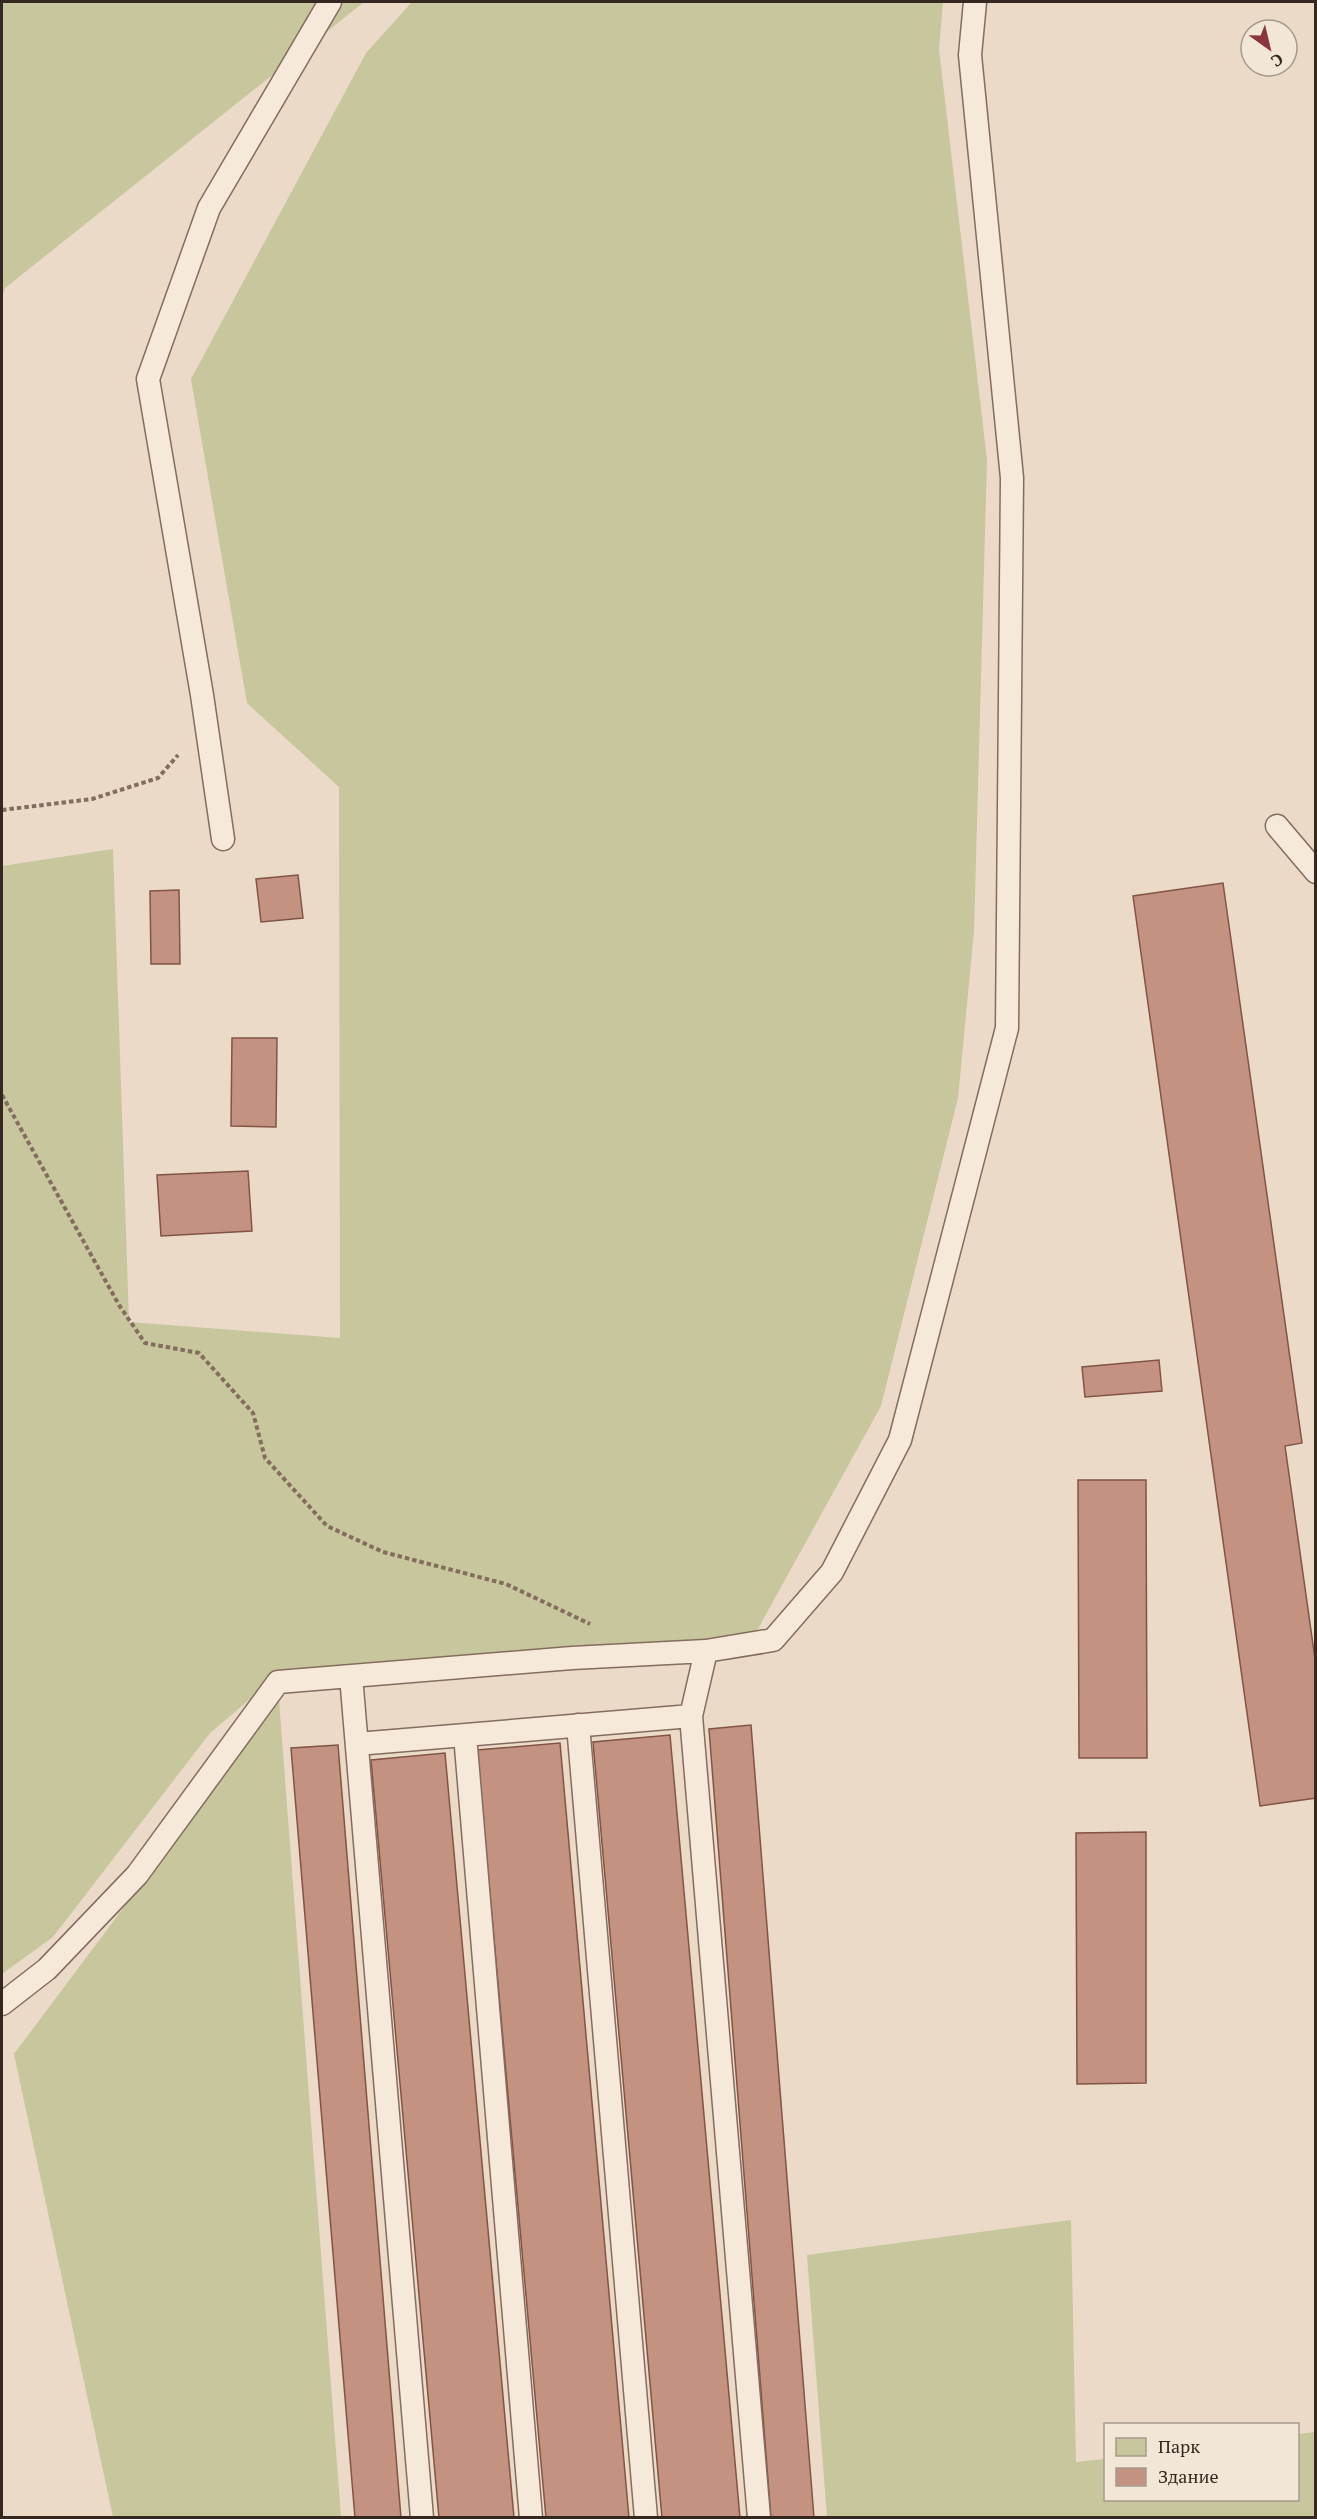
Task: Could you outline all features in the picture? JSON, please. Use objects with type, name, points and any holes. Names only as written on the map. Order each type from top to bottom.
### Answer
[{"type":"lane","points":[[223,839],[202,695],[148,379],[208,208],[330,2]]},
{"type":"lane","points":[[2,2004],[47,1969],[137,1875],[278,1682],[706,1651],[773,1640],[832,1572],[900,1440],[1007,1028],[1012,478],[970,55],[975,2]]},
{"type":"lane","points":[[1277,826],[1316,872]]},
{"type":"lane","points":[[706,1651],[690,1716],[759,2517]]},
{"type":"lane","points":[[351,1676],[422,2517]]},
{"type":"lane","points":[[357,1744],[690,1716]]},
{"type":"lane","points":[[578,1725],[646,2517]]},
{"type":"lane","points":[[465,1735],[531,2517]]},
{"type":"path","points":[[2,810],[92,799],[158,778],[180,753]]},
{"type":"path","points":[[2,1095],[119,1305],[145,1343],[199,1353],[252,1413],[265,1458],[327,1526],[383,1552],[506,1584],[595,1627]]},
{"type":"green space","points":[[2,2],[364,2],[5,288],[2,298]]},
{"type":"green space","points":[[412,2],[943,2],[939,49],[987,460],[974,931],[958,1098],[881,1406],[754,1636],[276,1677],[210,1733],[53,1937],[2,1974],[2,866],[113,849],[129,1322],[340,1338],[339,787],[247,703],[191,379],[366,53]]},
{"type":"green space","points":[[279,1700],[341,2517],[113,2517],[14,2054]]},
{"type":"green space","points":[[1071,2220],[1076,2462],[1104,2459],[1104,2501],[1299,2501],[1299,2434],[1315,2432],[1315,2517],[827,2517],[807,2255]]},
{"type":"building","points":[[298,875],[303,918],[261,922],[256,879]]},
{"type":"building","points":[[1223,883],[1302,1443],[1285,1446],[1316,1666],[1316,1798],[1260,1806],[1133,896]]},
{"type":"building","points":[[179,890],[180,964],[151,964],[150,891]]},
{"type":"building","points":[[232,1038],[277,1038],[276,1127],[231,1126]]},
{"type":"building","points":[[248,1171],[252,1231],[161,1236],[157,1175]]},
{"type":"building","points":[[1159,1360],[1162,1391],[1085,1397],[1082,1367]]},
{"type":"building","points":[[1078,1480],[1146,1480],[1147,1758],[1079,1758]]},
{"type":"building","points":[[751,1725],[814,2518],[771,2518],[709,1729]]},
{"type":"building","points":[[670,1735],[740,2518],[662,2518],[593,1742]]},
{"type":"building","points":[[560,1743],[629,2518],[546,2518],[477,1750]]},
{"type":"building","points":[[338,1745],[401,2518],[355,2518],[291,1748]]},
{"type":"building","points":[[445,1753],[514,2518],[439,2518],[371,1760]]},
{"type":"building","points":[[1146,1832],[1146,2083],[1077,2084],[1076,1833]]}]
